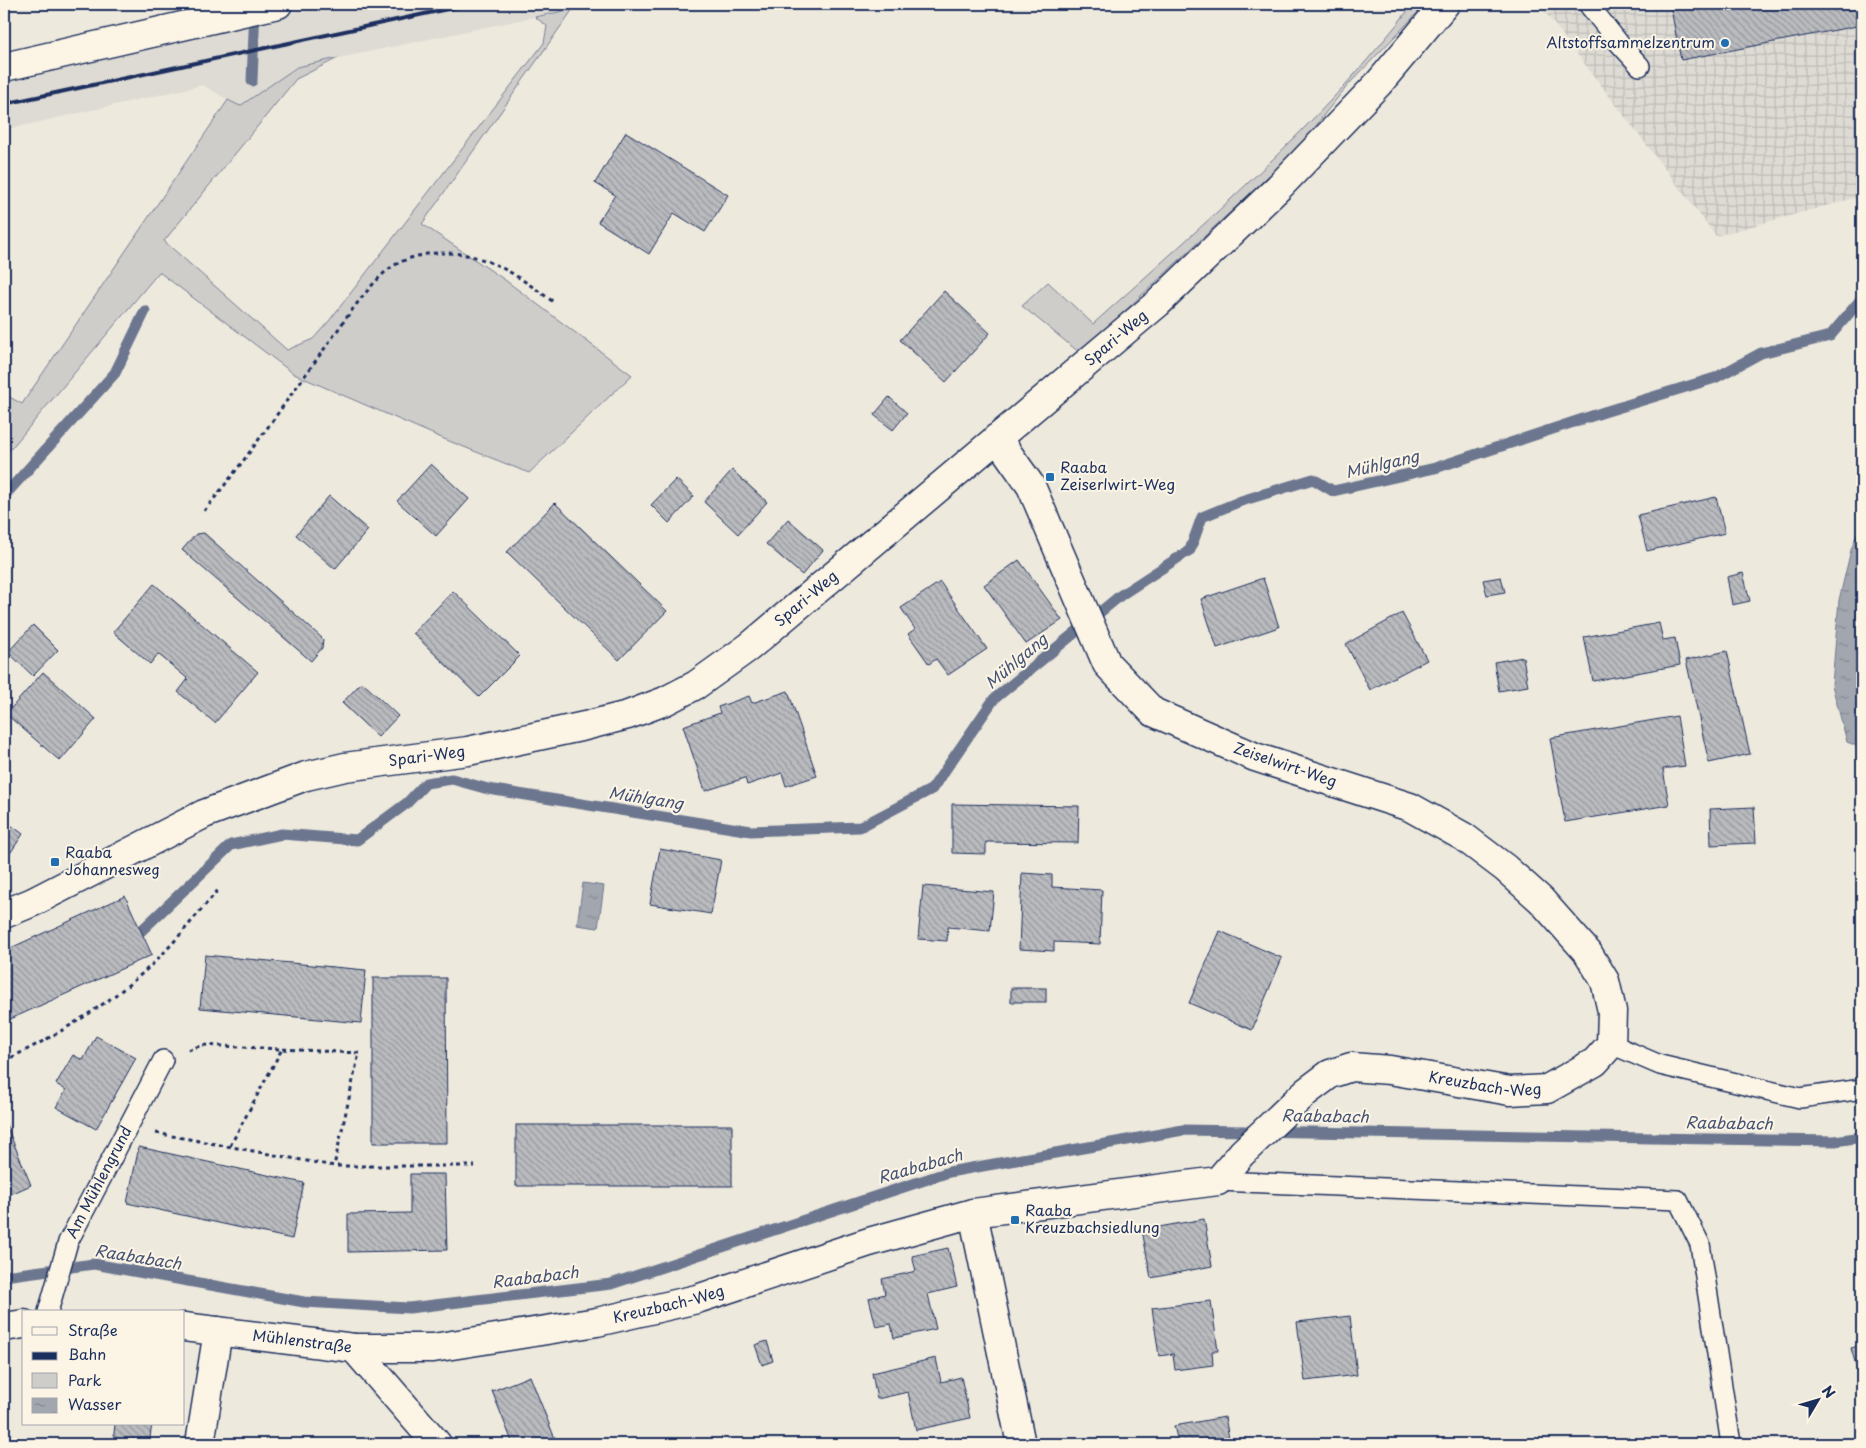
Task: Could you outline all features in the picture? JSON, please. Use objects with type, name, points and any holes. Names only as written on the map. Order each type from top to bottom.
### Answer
[{"type":"street","points":[[4,67],[277,4]]},
{"type":"street","name":"Spari-Weg","points":[[4,914],[32,902],[204,814],[306,776],[345,767],[468,751],[585,726],[665,701],[696,684],[749,647],[1158,302],[1280,187],[1379,84],[1445,4]]},
{"type":"street","name":"Zeiselwirt-Weg","points":[[997,438],[1030,486],[1107,664],[1153,712],[1255,757],[1410,807],[1464,837],[1505,868],[1540,900],[1588,953],[1605,981],[1612,1011],[1612,1044]]},
{"type":"street","name":"Kreuzbach-Weg","points":[[354,1348],[433,1348],[597,1322],[697,1300],[869,1242],[973,1213],[1218,1181],[1242,1153],[1306,1092],[1330,1074],[1351,1067],[1390,1070],[1510,1091],[1547,1089],[1595,1062],[1612,1044]]},
{"type":"street","points":[[973,1213],[1021,1444]]},
{"type":"street","points":[[4,1326],[22,1324]]},
{"type":"street","name":"Mühlenstraße","points":[[185,1327],[354,1348],[437,1444]]},
{"type":"street","points":[[200,1444],[218,1331]]},
{"type":"lane","points":[[1588,4],[1640,66]]},
{"type":"lane","points":[[1612,1044],[1660,1065],[1800,1098],[1862,1089]]},
{"type":"lane","name":"Am Mühlengrund","points":[[49,1310],[68,1242],[163,1060]]},
{"type":"lane","name":"Kreuzbach-Weg","points":[[1218,1181],[1678,1200],[1700,1244],[1731,1444]]},
{"type":"path","points":[[204,511],[340,328],[383,274],[399,262],[424,255],[447,252],[485,260],[505,268],[555,303]]},
{"type":"path","points":[[4,1061],[46,1041],[95,1009],[145,971],[220,889]]},
{"type":"path","points":[[163,1060],[202,1045],[359,1053],[334,1166]]},
{"type":"path","points":[[230,1146],[282,1049]]},
{"type":"path","points":[[129,1128],[334,1166],[475,1166]]},
{"type":"shaded area","points":[[331,4],[596,4],[297,67],[240,107],[203,85],[4,130],[4,74]]},
{"type":"shaded area","points":[[1539,4],[1862,4],[1862,196],[1716,236]]},
{"type":"green space","points":[[1413,4],[1426,4],[1349,84],[1303,144],[1080,353],[1022,306],[1048,282],[1093,324],[1219,210],[1301,131],[1340,90]]},
{"type":"green space","points":[[573,9],[422,224],[505,280],[632,375],[529,473],[444,439],[294,374],[159,272],[4,457],[4,394],[22,404],[228,100],[240,106],[297,67],[338,58],[296,79],[164,241],[287,350],[313,339],[329,321],[544,43],[547,26],[535,17]]},
{"type":"water","points":[[1862,530],[1862,748],[1847,742],[1832,685],[1839,600],[1851,550],[1858,531]]},
{"type":"water","points":[[583,883],[604,886],[598,928],[577,925]]},
{"type":"building","name":"Altstoffsammelzentrum","points":[[1670,4],[1862,4],[1862,25],[1681,60]]},
{"type":"building","points":[[626,132],[728,195],[705,232],[674,213],[649,254],[598,222],[615,195],[595,183]]},
{"type":"building","points":[[944,291],[990,333],[946,382],[900,340]]},
{"type":"building","points":[[889,397],[907,413],[893,430],[874,415]]},
{"type":"building","points":[[431,464],[469,499],[436,536],[397,501]]},
{"type":"building","points":[[732,470],[767,502],[738,534],[704,502]]},
{"type":"building","points":[[676,479],[694,496],[669,523],[651,505]]},
{"type":"building","points":[[329,496],[368,530],[335,569],[296,535]]},
{"type":"building","points":[[1716,497],[1725,533],[1647,551],[1638,515]]},
{"type":"building","points":[[555,503],[667,611],[619,660],[507,552]]},
{"type":"building","points":[[788,519],[823,550],[802,575],[766,544]]},
{"type":"building","points":[[204,533],[323,639],[322,648],[311,661],[182,550],[196,534]]},
{"type":"building","points":[[1019,560],[1062,620],[1026,644],[984,585]]},
{"type":"building","points":[[1743,573],[1750,601],[1732,605],[1727,577]]},
{"type":"building","points":[[1501,577],[1505,592],[1487,595],[1483,580]]},
{"type":"building","points":[[1263,578],[1279,627],[1217,648],[1201,599]]},
{"type":"building","points":[[940,582],[987,649],[948,675],[936,659],[929,664],[908,634],[915,629],[901,608]]},
{"type":"building","points":[[154,584],[258,672],[215,723],[178,692],[188,679],[158,654],[150,664],[113,632]]},
{"type":"building","points":[[453,591],[520,656],[479,697],[413,633]]},
{"type":"building","points":[[1402,613],[1427,660],[1370,690],[1346,644]]},
{"type":"building","points":[[1659,623],[1663,640],[1675,638],[1680,665],[1593,681],[1584,637]]},
{"type":"building","points":[[33,625],[58,650],[33,676],[8,652]]},
{"type":"building","points":[[1727,651],[1750,754],[1709,763],[1686,660]]},
{"type":"building","points":[[1523,657],[1528,686],[1499,691],[1494,662]]},
{"type":"building","points":[[43,672],[96,719],[60,761],[6,714]]},
{"type":"building","points":[[362,682],[398,716],[378,737],[342,703]]},
{"type":"building","points":[[788,691],[817,776],[786,786],[782,773],[747,785],[745,778],[705,791],[683,726],[720,713],[718,707],[749,696],[752,703]]},
{"type":"building","points":[[1677,716],[1685,766],[1663,769],[1669,805],[1565,822],[1550,738]]},
{"type":"building","points":[[952,804],[1079,806],[1078,843],[986,842],[986,854],[952,853]]},
{"type":"building","points":[[1754,807],[1756,843],[1711,845],[1710,809]]},
{"type":"building","points":[[4,820],[23,834],[5,861],[4,860]]},
{"type":"building","points":[[660,849],[721,860],[711,914],[650,904]]},
{"type":"building","points":[[1022,873],[1052,875],[1052,887],[1102,890],[1100,944],[1054,942],[1054,951],[1019,949]]},
{"type":"building","points":[[923,886],[994,892],[990,931],[948,927],[947,941],[918,939]]},
{"type":"building","points":[[125,896],[152,955],[4,1022],[4,951]]},
{"type":"building","points":[[1220,931],[1282,958],[1252,1030],[1189,1003]]},
{"type":"building","points":[[205,955],[366,970],[361,1023],[200,1008]]},
{"type":"building","points":[[373,978],[446,978],[447,1143],[373,1143]]},
{"type":"building","points":[[1011,988],[1046,988],[1046,1002],[1011,1002]]},
{"type":"building","points":[[96,1036],[136,1058],[96,1129],[56,1107],[66,1090],[56,1084],[73,1055],[83,1060]]},
{"type":"building","points":[[4,1120],[31,1185],[4,1197]]},
{"type":"building","points":[[516,1125],[732,1125],[732,1186],[516,1186]]},
{"type":"building","points":[[139,1147],[304,1183],[292,1239],[127,1203]]},
{"type":"building","points":[[410,1174],[445,1174],[447,1250],[348,1252],[348,1214],[410,1213]]},
{"type":"building","points":[[1204,1219],[1212,1266],[1151,1278],[1142,1230]]},
{"type":"building","points":[[948,1248],[957,1287],[928,1294],[936,1329],[894,1338],[891,1324],[876,1327],[869,1298],[885,1294],[882,1279],[916,1271],[912,1256]]},
{"type":"building","points":[[1211,1301],[1218,1351],[1212,1351],[1213,1365],[1175,1370],[1173,1354],[1159,1356],[1152,1308]]},
{"type":"building","points":[[1350,1316],[1357,1375],[1305,1381],[1297,1322]]},
{"type":"building","points":[[767,1341],[773,1361],[762,1365],[755,1345]]},
{"type":"building","points":[[1862,1345],[1862,1387],[1851,1348]]},
{"type":"building","points":[[936,1358],[941,1382],[961,1377],[970,1418],[916,1430],[908,1392],[877,1399],[872,1373]]},
{"type":"building","points":[[530,1376],[557,1444],[513,1444],[492,1391]]},
{"type":"building","points":[[1225,1417],[1230,1444],[1169,1444],[1178,1442],[1174,1426]]},
{"type":"building","points":[[115,1426],[152,1426],[149,1444],[113,1443]]},
{"type":"waterway","points":[[252,81],[255,8]]},
{"type":"waterway","name":"Mühlgang","points":[[141,931],[231,845],[282,834],[357,840],[407,803],[426,783],[452,779],[488,789],[751,831],[860,827],[932,789],[994,699],[1121,595],[1190,550],[1202,517],[1241,501],[1313,479],[1333,491],[1435,468],[1604,412],[1715,378],[1761,353],[1830,336],[1862,298]]},
{"type":"waterway","points":[[4,496],[115,373],[145,311]]},
{"type":"waterway","name":"Raababach","points":[[4,1276],[94,1264],[304,1302],[409,1308],[611,1284],[949,1172],[1183,1130],[1835,1141],[1862,1137]]},
{"type":"railway","points":[[4,104],[471,4]]},
{"type":"place","name":"Altstoffsammelzentrum","points":[[1725,43]]},
{"type":"place","name":"Raaba Zeiserlwirt-Weg","points":[[1050,477]]},
{"type":"place","name":"Raaba Johannesweg","points":[[55,862]]},
{"type":"place","name":"Raaba Kreuzbachsiedlung","points":[[1015,1220]]}]
